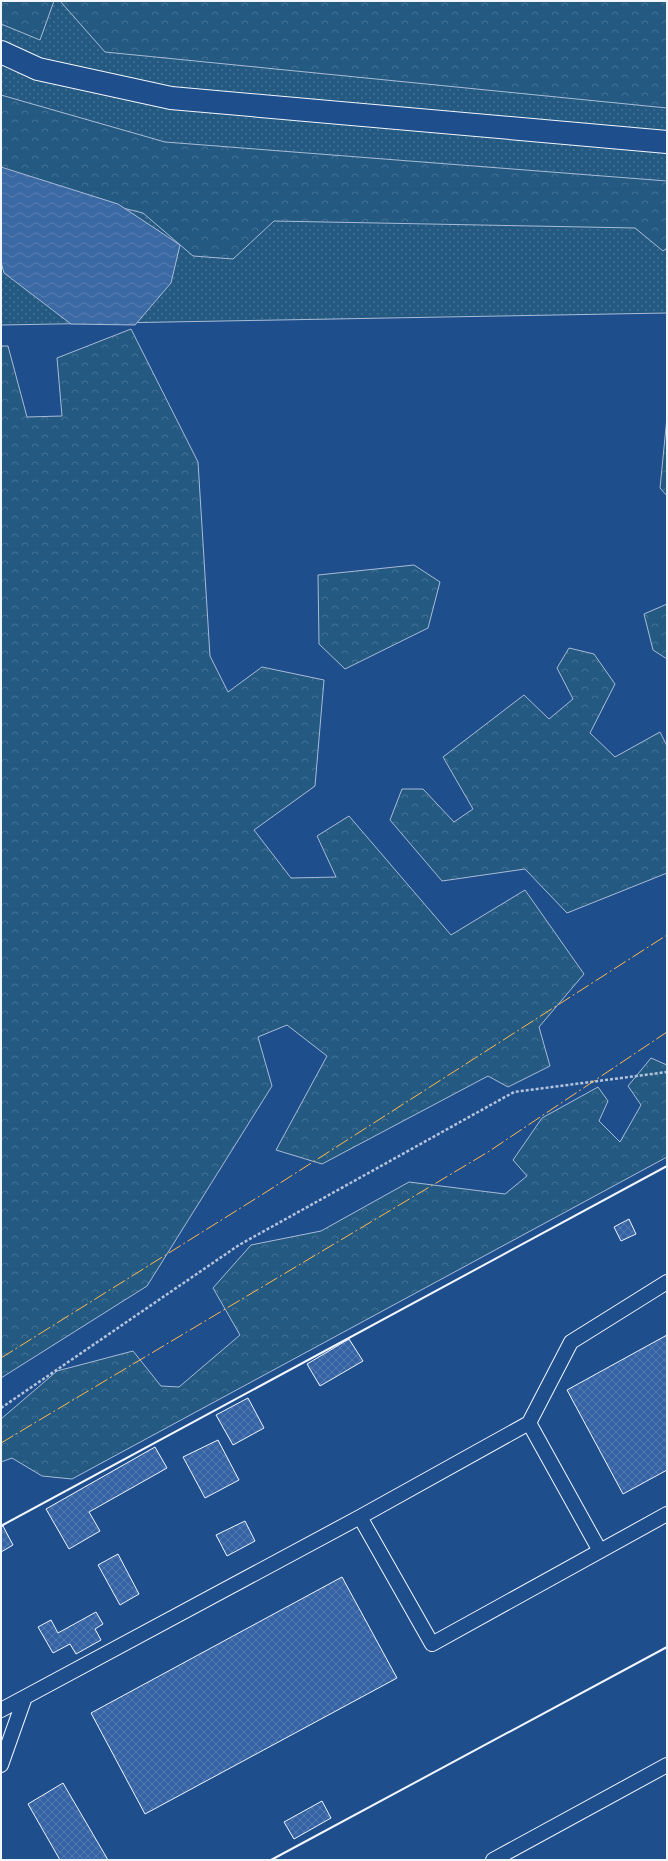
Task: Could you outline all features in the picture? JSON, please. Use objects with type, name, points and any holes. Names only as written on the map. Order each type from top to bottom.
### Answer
[{"type":"street","points":[[1,52],[38,69],[171,98],[667,142]]},
{"type":"lane","points":[[1,1710],[360,1517],[529,1423],[570,1342],[667,1282]]},
{"type":"lane","points":[[529,1423],[600,1551]]},
{"type":"lane","points":[[360,1517],[432,1644],[667,1514]]},
{"type":"lane","points":[[1,1765],[25,1697]]},
{"type":"lane","points":[[493,1860],[667,1766]]},
{"type":"path","points":[[1,1408],[239,1245],[514,1092],[667,1072]]},
{"type":"green space","points":[[1,1],[667,1],[667,313],[1,325]]},
{"type":"green space","points":[[1,1],[54,1],[40,40],[1,24]]},
{"type":"green space","points":[[60,1],[667,1],[667,108],[105,52]]},
{"type":"green space","points":[[1,95],[165,142],[667,181],[667,248],[663,251],[635,228],[274,221],[233,259],[193,256],[143,213],[1,178]]},
{"type":"green space","points":[[131,329],[198,462],[210,656],[228,692],[262,667],[324,680],[315,786],[254,830],[291,878],[336,877],[317,836],[349,816],[451,935],[525,890],[584,974],[539,1027],[550,1066],[508,1087],[488,1076],[322,1164],[276,1150],[327,1056],[287,1025],[258,1037],[272,1086],[147,1286],[1,1378],[1,346],[8,346],[27,417],[62,416],[57,358]]},
{"type":"green space","points":[[667,417],[667,496],[660,488]]},
{"type":"green space","points":[[414,565],[440,582],[428,628],[345,669],[319,644],[318,575]]},
{"type":"green space","points":[[667,604],[667,659],[653,650],[644,614]]},
{"type":"green space","points":[[569,648],[594,654],[615,684],[590,733],[615,757],[660,732],[667,746],[667,873],[567,913],[525,869],[442,881],[390,820],[402,789],[423,789],[454,822],[473,809],[443,757],[524,695],[549,719],[573,699],[557,668]]},
{"type":"green space","points":[[651,1058],[667,1065],[667,1157],[72,1479],[42,1476],[12,1458],[1,1462],[1,1419],[57,1371],[133,1351],[161,1386],[179,1387],[240,1335],[213,1288],[251,1245],[321,1231],[409,1182],[505,1194],[527,1176],[513,1160],[542,1118],[598,1087],[608,1101],[599,1121],[620,1142],[641,1105],[628,1086]]},
{"type":"water","points":[[1,167],[118,204],[180,245],[171,283],[135,325],[71,324],[4,273],[1,262]]},
{"type":"building","points":[[629,1219],[636,1234],[621,1241],[614,1227]]},
{"type":"building","points":[[667,1335],[667,1470],[623,1494],[567,1390]]},
{"type":"building","points":[[349,1339],[363,1361],[320,1386],[307,1364]]},
{"type":"building","points":[[248,1398],[264,1428],[233,1445],[216,1415]]},
{"type":"building","points":[[218,1440],[239,1480],[205,1498],[183,1457]]},
{"type":"building","points":[[155,1447],[167,1468],[89,1512],[100,1531],[69,1549],[46,1509]]},
{"type":"building","points":[[245,1521],[255,1541],[227,1556],[216,1535]]},
{"type":"building","points":[[3,1526],[13,1545],[1,1552],[1,1527]]},
{"type":"building","points":[[118,1554],[139,1594],[120,1605],[98,1565]]},
{"type":"building","points":[[342,1577],[397,1678],[145,1814],[91,1713]]},
{"type":"building","points":[[96,1612],[103,1624],[95,1629],[101,1640],[76,1654],[70,1644],[53,1653],[38,1627],[51,1620],[58,1633]]},
{"type":"building","points":[[63,1783],[108,1860],[60,1860],[28,1804]]},
{"type":"building","points":[[322,1801],[331,1818],[294,1839],[284,1822]]},
{"type":"wall","points":[[1,1526],[667,1166]]},
{"type":"wall","points":[[271,1860],[667,1647]]},
{"type":"power","points":[[1,1358],[263,1194],[667,935]]},
{"type":"power","points":[[1,1443],[488,1152],[667,1032]]}]
